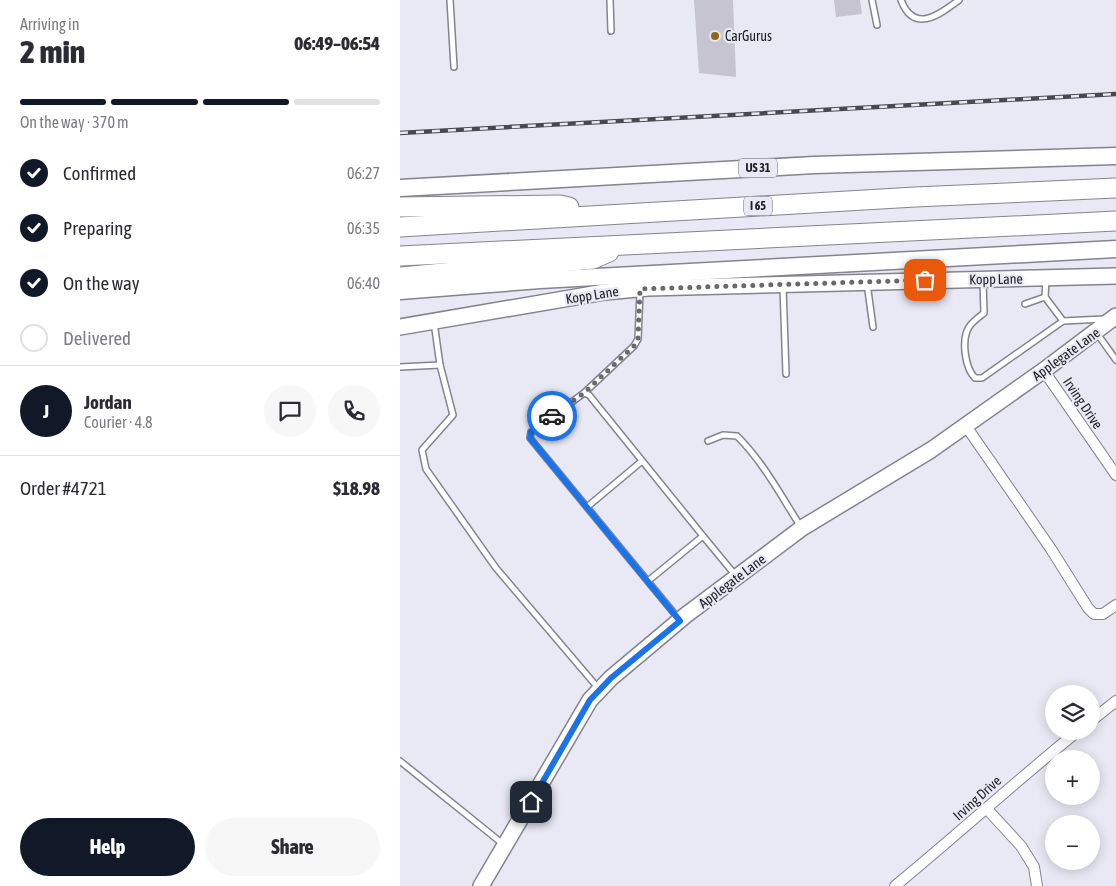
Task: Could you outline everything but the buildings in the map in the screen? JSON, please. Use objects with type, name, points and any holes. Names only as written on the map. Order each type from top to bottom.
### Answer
[{"type":"highway","name":"I 65","points":[[400,227],[1116,188]]},
{"type":"highway","points":[[400,207],[560,205],[594,215]]},
{"type":"highway","points":[[400,256],[1116,221]]},
{"type":"highway","points":[[400,277],[593,259],[630,244]]},
{"type":"main road","name":"US 31","points":[[400,188],[814,165],[1116,156]]},
{"type":"main road","points":[[400,291],[550,279],[1116,250]]},
{"type":"street","name":"Kopp Lane","points":[[400,327],[604,292],[640,289],[1116,276]]},
{"type":"street","name":"Applegate Lane","points":[[481,886],[590,700],[599,690],[680,621],[802,528],[931,450],[1044,371],[1114,318]]},
{"type":"street","name":"Irving Drive","points":[[1044,371],[1116,475]]},
{"type":"street","points":[[966,426],[1051,548],[1088,608],[1094,614],[1103,614],[1116,605]]},
{"type":"street","points":[[1100,714],[1116,701]]},
{"type":"street","name":"Irving Drive","points":[[895,886],[987,809],[1016,781],[1067,740]]},
{"type":"street","points":[[987,809],[1020,846],[1034,867],[1037,886]]},
{"type":"lane","points":[[450,0],[454,68]]},
{"type":"lane","points":[[610,0],[611,31]]},
{"type":"lane","points":[[872,0],[877,25]]},
{"type":"lane","points":[[901,0],[904,8],[912,17],[924,20],[944,12],[960,0]]},
{"type":"lane","points":[[1046,278],[1044,297],[1063,321]]},
{"type":"lane","points":[[982,279],[984,313],[969,326],[965,335],[965,348],[971,374],[975,378],[982,378],[1063,321],[1114,318]]},
{"type":"lane","points":[[867,282],[873,327]]},
{"type":"lane","points":[[783,284],[786,374]]},
{"type":"lane","points":[[640,289],[638,339],[634,346],[584,393],[531,432],[530,438],[680,621]]},
{"type":"lane","points":[[1025,304],[1044,297]]},
{"type":"lane","points":[[434,322],[440,364],[453,415],[422,450],[426,469],[496,568],[599,690]]},
{"type":"lane","points":[[1096,332],[1116,360]]},
{"type":"lane","points":[[400,367],[440,364]]},
{"type":"lane","points":[[584,393],[589,395],[736,577]]},
{"type":"lane","points":[[708,441],[723,435],[738,436],[775,484],[802,528]]},
{"type":"lane","points":[[587,507],[642,461]]},
{"type":"lane","points":[[648,581],[702,536]]},
{"type":"lane","points":[[400,761],[506,846]]},
{"type":"railway","points":[[400,133],[1116,94]]},
{"type":"way so far","points":[[552,416],[584,393],[634,346],[638,339],[640,289],[748,284],[925,280]]},
{"type":"place","name":"CarGurus","points":[[715,36]]},
{"type":"route","points":[[531,802],[590,700],[611,678],[680,621],[530,438],[531,432],[552,416]]}]
